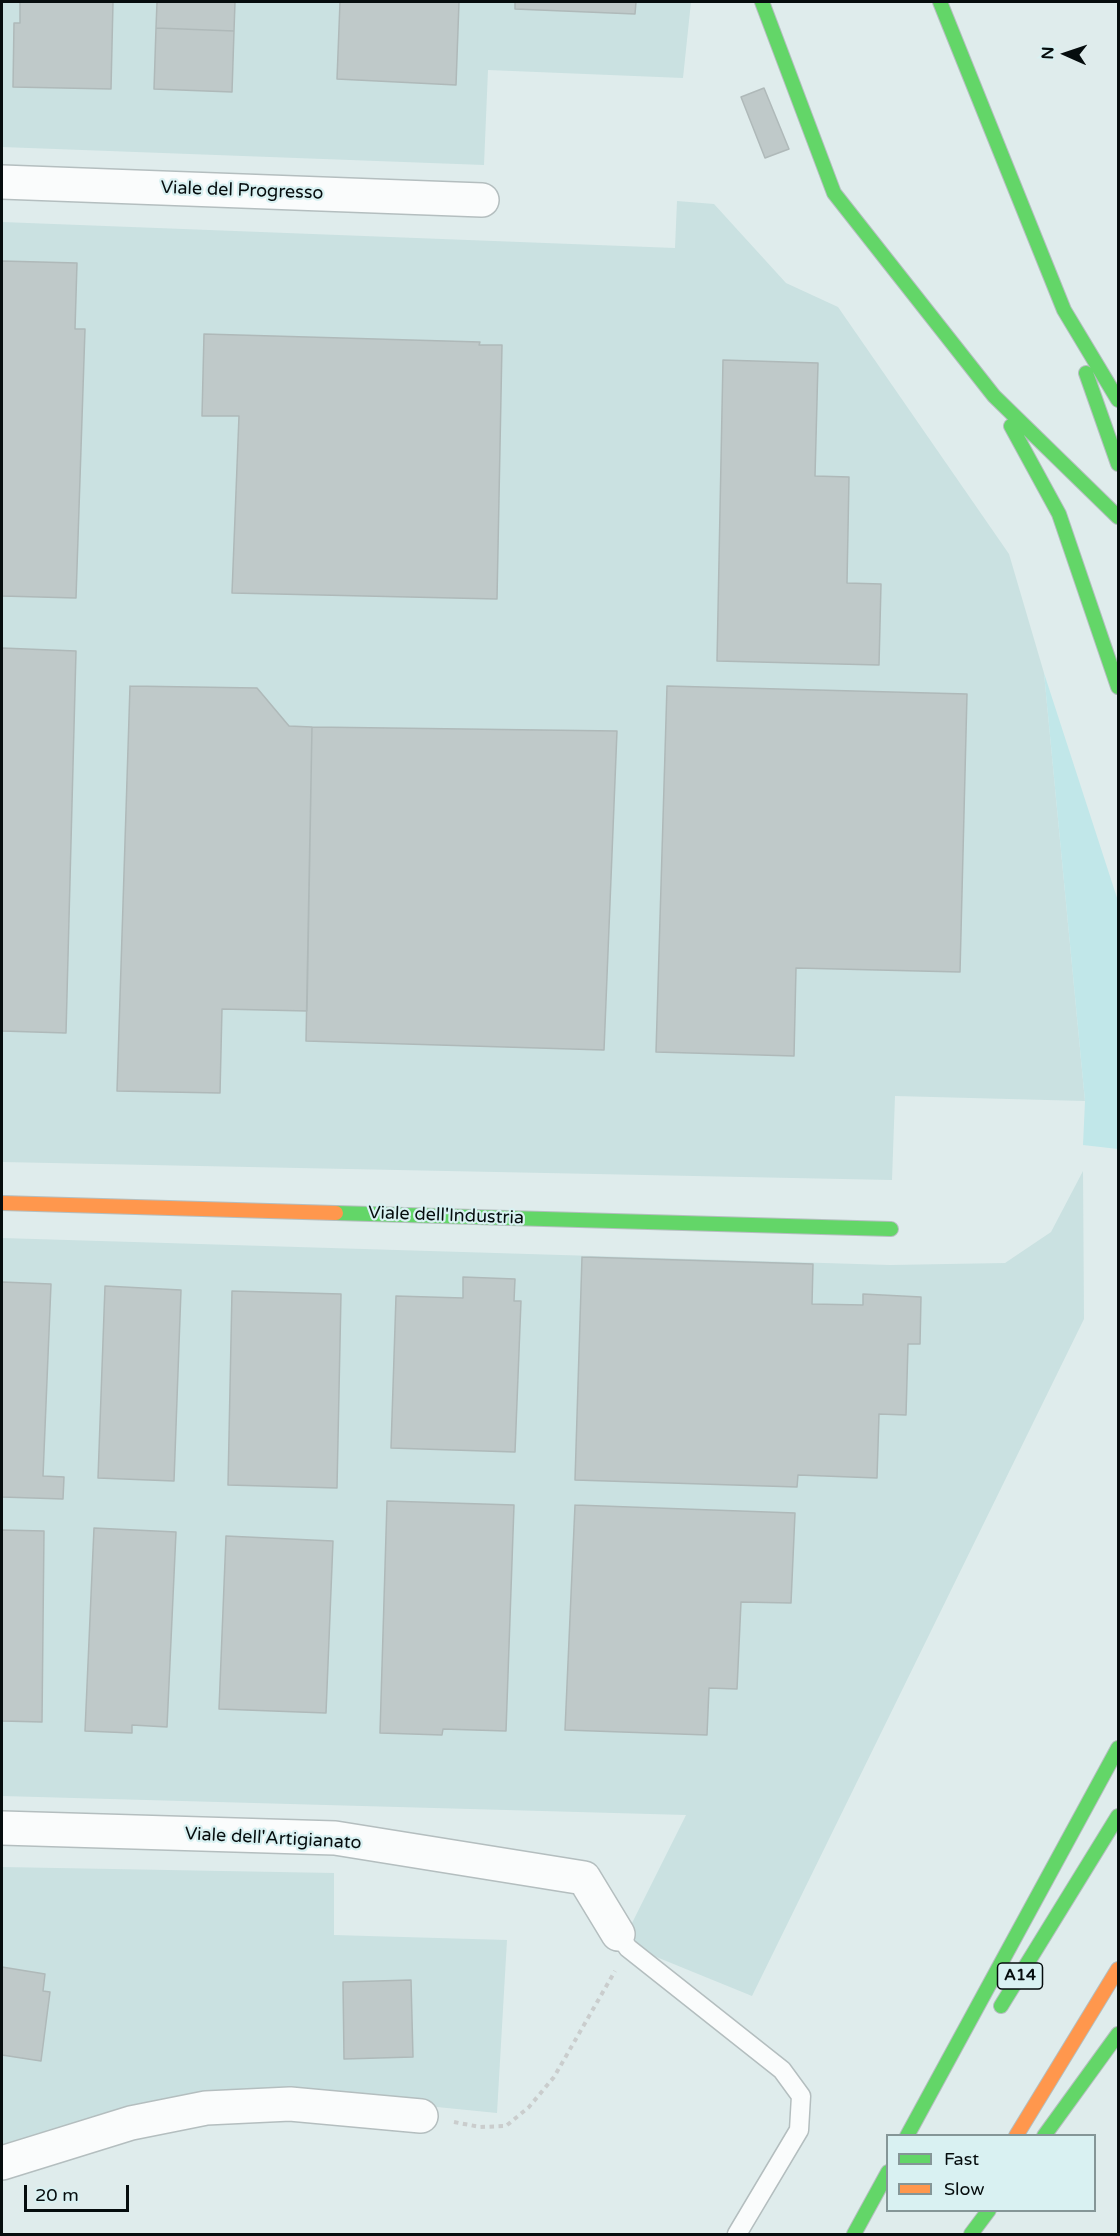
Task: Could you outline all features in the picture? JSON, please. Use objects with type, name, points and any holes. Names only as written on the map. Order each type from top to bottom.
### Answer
[{"type":"main road","points":[[762,2],[834,193],[994,396],[1119,517]]},
{"type":"main road","points":[[940,2],[1064,310],[1119,464]]},
{"type":"main road","points":[[1064,310],[1119,400]]},
{"type":"main road","points":[[994,396],[1059,514],[1119,687]]},
{"type":"main road","name":"Viale dell'Industria","points":[[2,1203],[891,1229]]},
{"type":"main road","points":[[908,2134],[1119,1748]]},
{"type":"main road","name":"A14","points":[[995,2016],[1119,1816]]},
{"type":"main road","points":[[1017,2134],[1119,1969]]},
{"type":"main road","points":[[1045,2134],[1119,2034]]},
{"type":"main road","points":[[922,2134],[934,2116]]},
{"type":"main road","points":[[854,2235],[886,2176]]},
{"type":"main road","points":[[860,2235],[886,2193]]},
{"type":"main road","points":[[965,2226],[987,2212]]},
{"type":"street","name":"Viale del Progresso","points":[[2,182],[482,200]]},
{"type":"street","name":"Viale dell'Artigianato","points":[[2,1828],[335,1838],[584,1878],[623,1941]]},
{"type":"street","points":[[2,2163],[131,2123],[206,2108],[290,2104],[421,2116]]},
{"type":"lane","points":[[623,1941],[782,2070],[801,2096],[799,2130],[737,2235]]},
{"type":"path","points":[[421,2116],[480,2127],[506,2126],[529,2107],[555,2077],[623,1941]]},
{"type":"shaded area","points":[[2,2],[691,2],[683,78],[488,70],[484,165],[2,147]]},
{"type":"shaded area","points":[[677,201],[714,204],[786,283],[838,307],[1009,554],[1044,673],[1085,1101],[895,1096],[892,1180],[2,1162],[2,222],[675,248]]},
{"type":"shaded area","points":[[1044,673],[1118,901],[1118,1149],[1083,1145],[1085,1101]]},
{"type":"shaded area","points":[[1083,1171],[1084,1319],[752,1996],[622,1943],[686,1815],[2,1796],[2,1238],[890,1265],[1005,1263],[1051,1232]]},
{"type":"shaded area","points":[[2,1867],[334,1873],[334,1935],[507,1940],[497,2113],[257,2089],[87,2119],[2,2145]]},
{"type":"building","points":[[20,2],[113,2],[111,89],[13,87],[14,23],[20,23]]},
{"type":"building","points":[[157,2],[235,2],[234,31],[156,28]]},
{"type":"building","points":[[340,2],[459,2],[456,85],[337,79]]},
{"type":"building","points":[[515,2],[636,2],[635,14],[515,9]]},
{"type":"building","points":[[156,28],[234,31],[232,92],[154,89]]},
{"type":"building","points":[[764,88],[789,149],[765,158],[741,97]]},
{"type":"building","points":[[2,261],[77,263],[75,329],[85,329],[76,598],[2,596]]},
{"type":"building","points":[[204,334],[480,342],[479,345],[502,345],[497,599],[232,593],[239,416],[202,416]]},
{"type":"building","points":[[723,360],[818,363],[815,476],[849,477],[847,583],[881,584],[879,665],[717,661]]},
{"type":"building","points":[[2,648],[76,651],[66,1033],[2,1031]]},
{"type":"building","points":[[130,686],[257,688],[289,726],[312,727],[307,1011],[222,1009],[220,1093],[117,1091]]},
{"type":"building","points":[[667,686],[967,694],[960,972],[796,968],[794,1056],[656,1052]]},
{"type":"building","points":[[312,727],[617,731],[604,1050],[306,1041]]},
{"type":"building","points":[[582,1257],[813,1264],[812,1304],[863,1305],[863,1294],[921,1297],[920,1344],[908,1344],[906,1415],[879,1414],[877,1478],[798,1475],[797,1487],[575,1480]]},
{"type":"building","points":[[463,1277],[515,1279],[514,1301],[521,1301],[515,1452],[391,1448],[396,1296],[463,1298]]},
{"type":"building","points":[[2,1282],[51,1284],[43,1476],[64,1477],[63,1499],[2,1497]]},
{"type":"building","points":[[105,1286],[181,1290],[174,1481],[98,1478]]},
{"type":"building","points":[[232,1291],[341,1294],[337,1488],[228,1485]]},
{"type":"building","points":[[387,1501],[514,1505],[506,1731],[443,1729],[442,1735],[380,1733]]},
{"type":"building","points":[[575,1505],[795,1513],[791,1603],[741,1602],[737,1689],[709,1688],[707,1735],[565,1730]]},
{"type":"building","points":[[94,1528],[176,1532],[167,1727],[132,1725],[132,1733],[85,1731]]},
{"type":"building","points":[[2,1530],[44,1531],[42,1722],[2,1721]]},
{"type":"building","points":[[226,1536],[333,1541],[326,1713],[219,1709]]},
{"type":"building","points":[[2,1967],[45,1974],[43,1991],[50,1992],[41,2061],[2,2055]]},
{"type":"building","points":[[411,1980],[413,2057],[344,2059],[343,1982]]},
{"type":"traffic: fast","points":[[762,2],[834,193],[994,396],[1118,517]]},
{"type":"traffic: fast","points":[[940,2],[1064,310],[1118,400]]},
{"type":"traffic: fast","points":[[1086,373],[1118,464]]},
{"type":"traffic: fast","points":[[1011,426],[1059,514],[1118,687]]},
{"type":"traffic: fast","points":[[336,1213],[891,1229]]},
{"type":"traffic: fast","points":[[908,2134],[1118,1748]]},
{"type":"traffic: fast","points":[[1001,2006],[1118,1816]]},
{"type":"traffic: fast","points":[[1045,2134],[1118,2034]]},
{"type":"traffic: fast","points":[[854,2234],[886,2176]]},
{"type":"traffic: fast","points":[[971,2234],[988,2212]]},
{"type":"traffic: slow","points":[[2,1203],[336,1213]]},
{"type":"traffic: slow","points":[[1017,2134],[1118,1969]]}]
